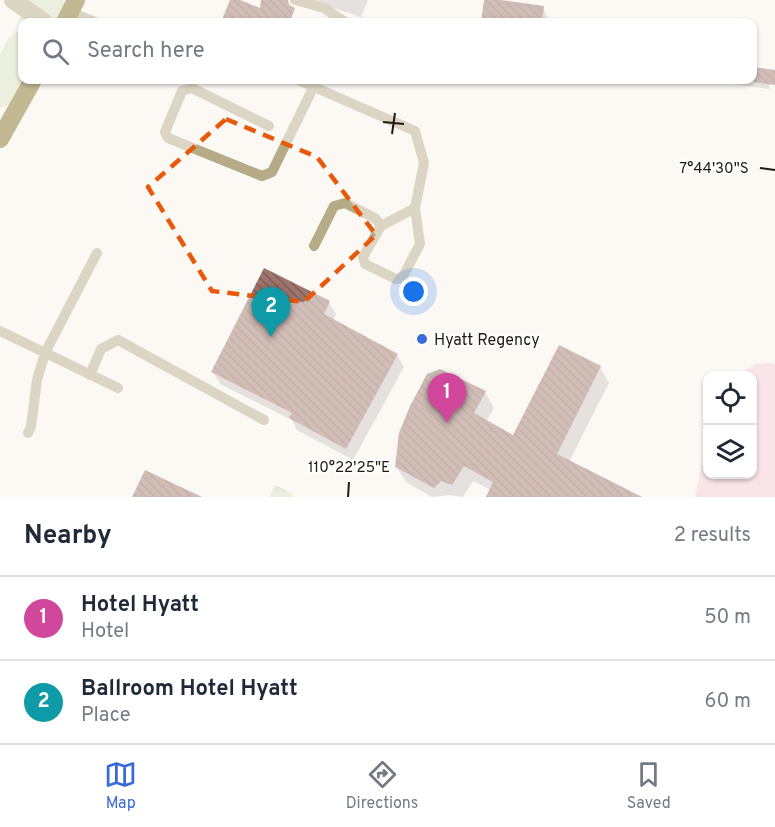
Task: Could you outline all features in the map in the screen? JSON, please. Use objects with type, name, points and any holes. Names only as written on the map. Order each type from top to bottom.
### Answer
[{"type":"main road","points":[[0,139],[31,84]]},
{"type":"street","points":[[17,3],[38,18]]},
{"type":"lane","points":[[295,0],[324,8],[339,18]]},
{"type":"lane","points":[[70,12],[85,18]]},
{"type":"lane","points":[[309,84],[416,131],[424,163],[415,208],[420,244],[399,280],[364,264],[363,257],[381,226],[415,208]]},
{"type":"lane","points":[[269,126],[192,88],[182,91],[165,132],[168,138],[262,176],[272,172],[314,86]]},
{"type":"lane","points":[[314,246],[334,206],[345,203],[375,218],[381,226]]},
{"type":"lane","points":[[28,434],[32,427],[37,380],[45,353],[96,253]]},
{"type":"lane","points":[[0,331],[118,388]]},
{"type":"lane","points":[[90,375],[101,349],[118,340],[264,420]]},
{"type":"highlighted area","points":[[226,119],[317,157],[376,235],[304,302],[212,291],[148,187]]},
{"type":"shaded area","points":[[756,364],[775,364],[775,497],[695,497],[703,458],[703,479],[757,479],[757,371],[744,371]]},
{"type":"water","points":[[275,485],[293,494],[292,497],[269,497]]},
{"type":"building","points":[[230,0],[240,0],[260,8],[261,0],[288,0],[289,5],[295,8],[291,18],[223,18]]},
{"type":"building","points":[[484,0],[544,6],[542,18],[482,18]]},
{"type":"building","points":[[757,68],[775,70],[775,85],[757,83]]},
{"type":"building","points":[[264,268],[330,301],[324,314],[398,354],[346,449],[289,418],[292,413],[211,372]]},
{"type":"building","points":[[559,345],[601,366],[557,454],[642,497],[486,497],[493,482],[464,466],[452,485],[441,481],[434,488],[395,467],[399,433],[427,374],[440,369],[486,391],[474,413],[513,435]]},
{"type":"building","points":[[145,470],[202,497],[132,497]]},
{"type":"waterway","points":[[38,18],[48,0]]},
{"type":"waterway","points":[[0,91],[18,56]]},
{"type":"place","name":"Ballroom Hotel Hyatt","points":[[271,337]]},
{"type":"place","name":"Hyatt Regency","points":[[422,339]]},
{"type":"place","name":"Hotel Hyatt","points":[[447,423]]}]
